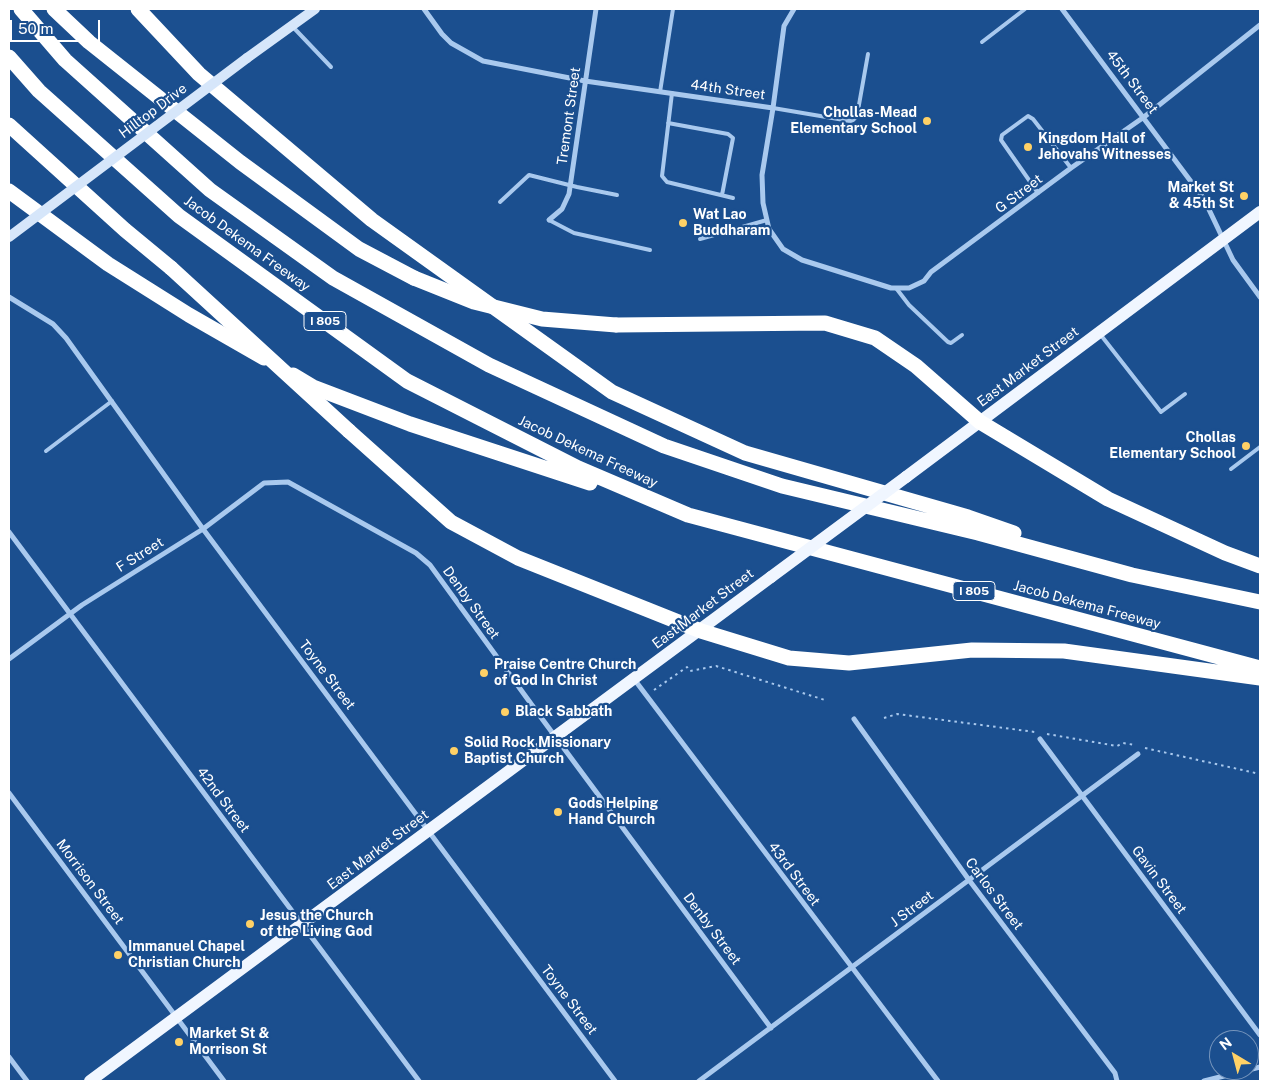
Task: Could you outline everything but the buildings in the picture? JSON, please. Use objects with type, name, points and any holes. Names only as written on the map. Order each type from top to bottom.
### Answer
[{"type":"highway","name":"Jacob Dekema Freeway","points":[[21,9],[65,60],[210,190],[333,278],[489,365],[664,446],[782,486],[978,533],[1132,575],[1260,602]]},
{"type":"highway","points":[[54,9],[89,42],[240,162],[359,249],[414,278],[474,302],[542,319],[616,325],[825,323],[875,338],[916,366],[980,422],[1108,499],[1260,566]]},
{"type":"highway","points":[[138,9],[199,74],[372,220],[612,392],[745,453],[968,517],[1132,575]]},
{"type":"highway","points":[[144,9],[152,24]]},
{"type":"highway","name":"Jacob Dekema Freeway","points":[[9,57],[39,91],[179,216],[407,381],[578,468],[688,515],[1260,668]]},
{"type":"highway","points":[[9,125],[125,230],[171,268],[451,522],[518,558],[700,630],[789,658],[849,662],[972,650],[1064,651],[1260,678]]},
{"type":"highway","points":[[9,191],[108,264],[189,315],[313,387],[410,424],[688,515]]},
{"type":"main road","name":"East Market Street","points":[[90,1081],[556,738],[1260,212]]},
{"type":"street","name":"Hilltop Drive","points":[[9,237],[315,9]]},
{"type":"street","name":"44th Street","points":[[424,9],[451,43],[483,61],[585,81],[773,108],[762,175],[763,203],[769,229],[783,249],[802,260],[892,288],[909,288]]},
{"type":"street","name":"Tremont Street","points":[[550,220],[562,209],[569,194],[596,9]]},
{"type":"street","points":[[773,108],[784,26],[794,9]]},
{"type":"street","name":"45th Street","points":[[1062,9],[1204,199],[1233,260],[1260,297]]},
{"type":"street","name":"G Street","points":[[909,288],[924,281],[932,272],[1144,117],[1260,25]]},
{"type":"street","name":"Toyne Street","points":[[9,297],[53,324],[66,338],[203,529],[614,1081]]},
{"type":"street","name":"F Street","points":[[9,659],[69,614],[203,529],[264,483],[288,482]]},
{"type":"street","name":"Denby Street","points":[[288,482],[416,553],[430,566],[771,1028]]},
{"type":"street","name":"42nd Street","points":[[9,532],[419,1081]]},
{"type":"street","name":"43rd Street","points":[[634,679],[938,1081]]},
{"type":"street","name":"Carlos Street","points":[[854,719],[969,880],[1115,1074],[1117,1081]]},
{"type":"street","name":"Gavin Street","points":[[1040,739],[1260,1035]]},
{"type":"street","name":"J Street","points":[[699,1081],[1138,754]]},
{"type":"street","name":"Morrison Street","points":[[9,793],[224,1081]]},
{"type":"street","points":[[9,1057],[27,1081]]},
{"type":"street","points":[[1204,1081],[1260,1067]]},
{"type":"lane","points":[[660,92],[673,9]]},
{"type":"lane","points":[[982,42],[1025,9]]},
{"type":"lane","points":[[292,26],[331,67]]},
{"type":"lane","points":[[773,108],[853,120],[857,116],[868,54]]},
{"type":"lane","points":[[672,93],[662,176],[667,182],[733,198]]},
{"type":"lane","points":[[1038,193],[1001,140],[1002,135],[1028,116],[1033,119],[1072,168]]},
{"type":"lane","points":[[668,123],[728,134],[733,138],[722,195]]},
{"type":"lane","points":[[500,202],[529,175],[617,195]]},
{"type":"lane","points":[[550,220],[574,234],[650,250]]},
{"type":"lane","points":[[700,239],[767,220]]},
{"type":"lane","points":[[896,288],[909,305],[948,342],[956,340],[962,335]]},
{"type":"lane","points":[[1099,332],[1161,412],[1185,394]]},
{"type":"lane","points":[[46,451],[112,401]]},
{"type":"lane","points":[[1231,469],[1260,447]]},
{"type":"path","points":[[645,695],[687,667],[690,671],[716,666],[825,700]]},
{"type":"path","points":[[884,718],[897,714],[1025,730],[1117,746],[1123,743],[1136,746]]},
{"type":"path","points":[[1145,748],[1260,774]]},
{"type":"place","name":"Chollas-Mead Elementary School","points":[[927,121]]},
{"type":"place","name":"Kingdom Hall of Jehovahs Witnesses","points":[[1028,147]]},
{"type":"place","name":"Market St & 45th St","points":[[1244,196]]},
{"type":"place","name":"Wat Lao Buddharam","points":[[683,223]]},
{"type":"place","name":"Chollas Elementary School","points":[[1246,446]]},
{"type":"place","name":"Praise Centre Church of God In Christ","points":[[484,673]]},
{"type":"place","name":"Black Sabbath","points":[[505,712]]},
{"type":"place","name":"Solid Rock Missionary Baptist Church","points":[[454,751]]},
{"type":"place","name":"Gods Helping Hand Church","points":[[558,812]]},
{"type":"place","name":"Jesus the Church of the Living God","points":[[250,924]]},
{"type":"place","name":"Immanuel Chapel Christian Church","points":[[118,955]]},
{"type":"place","name":"Market St & Morrison St","points":[[179,1042]]}]
